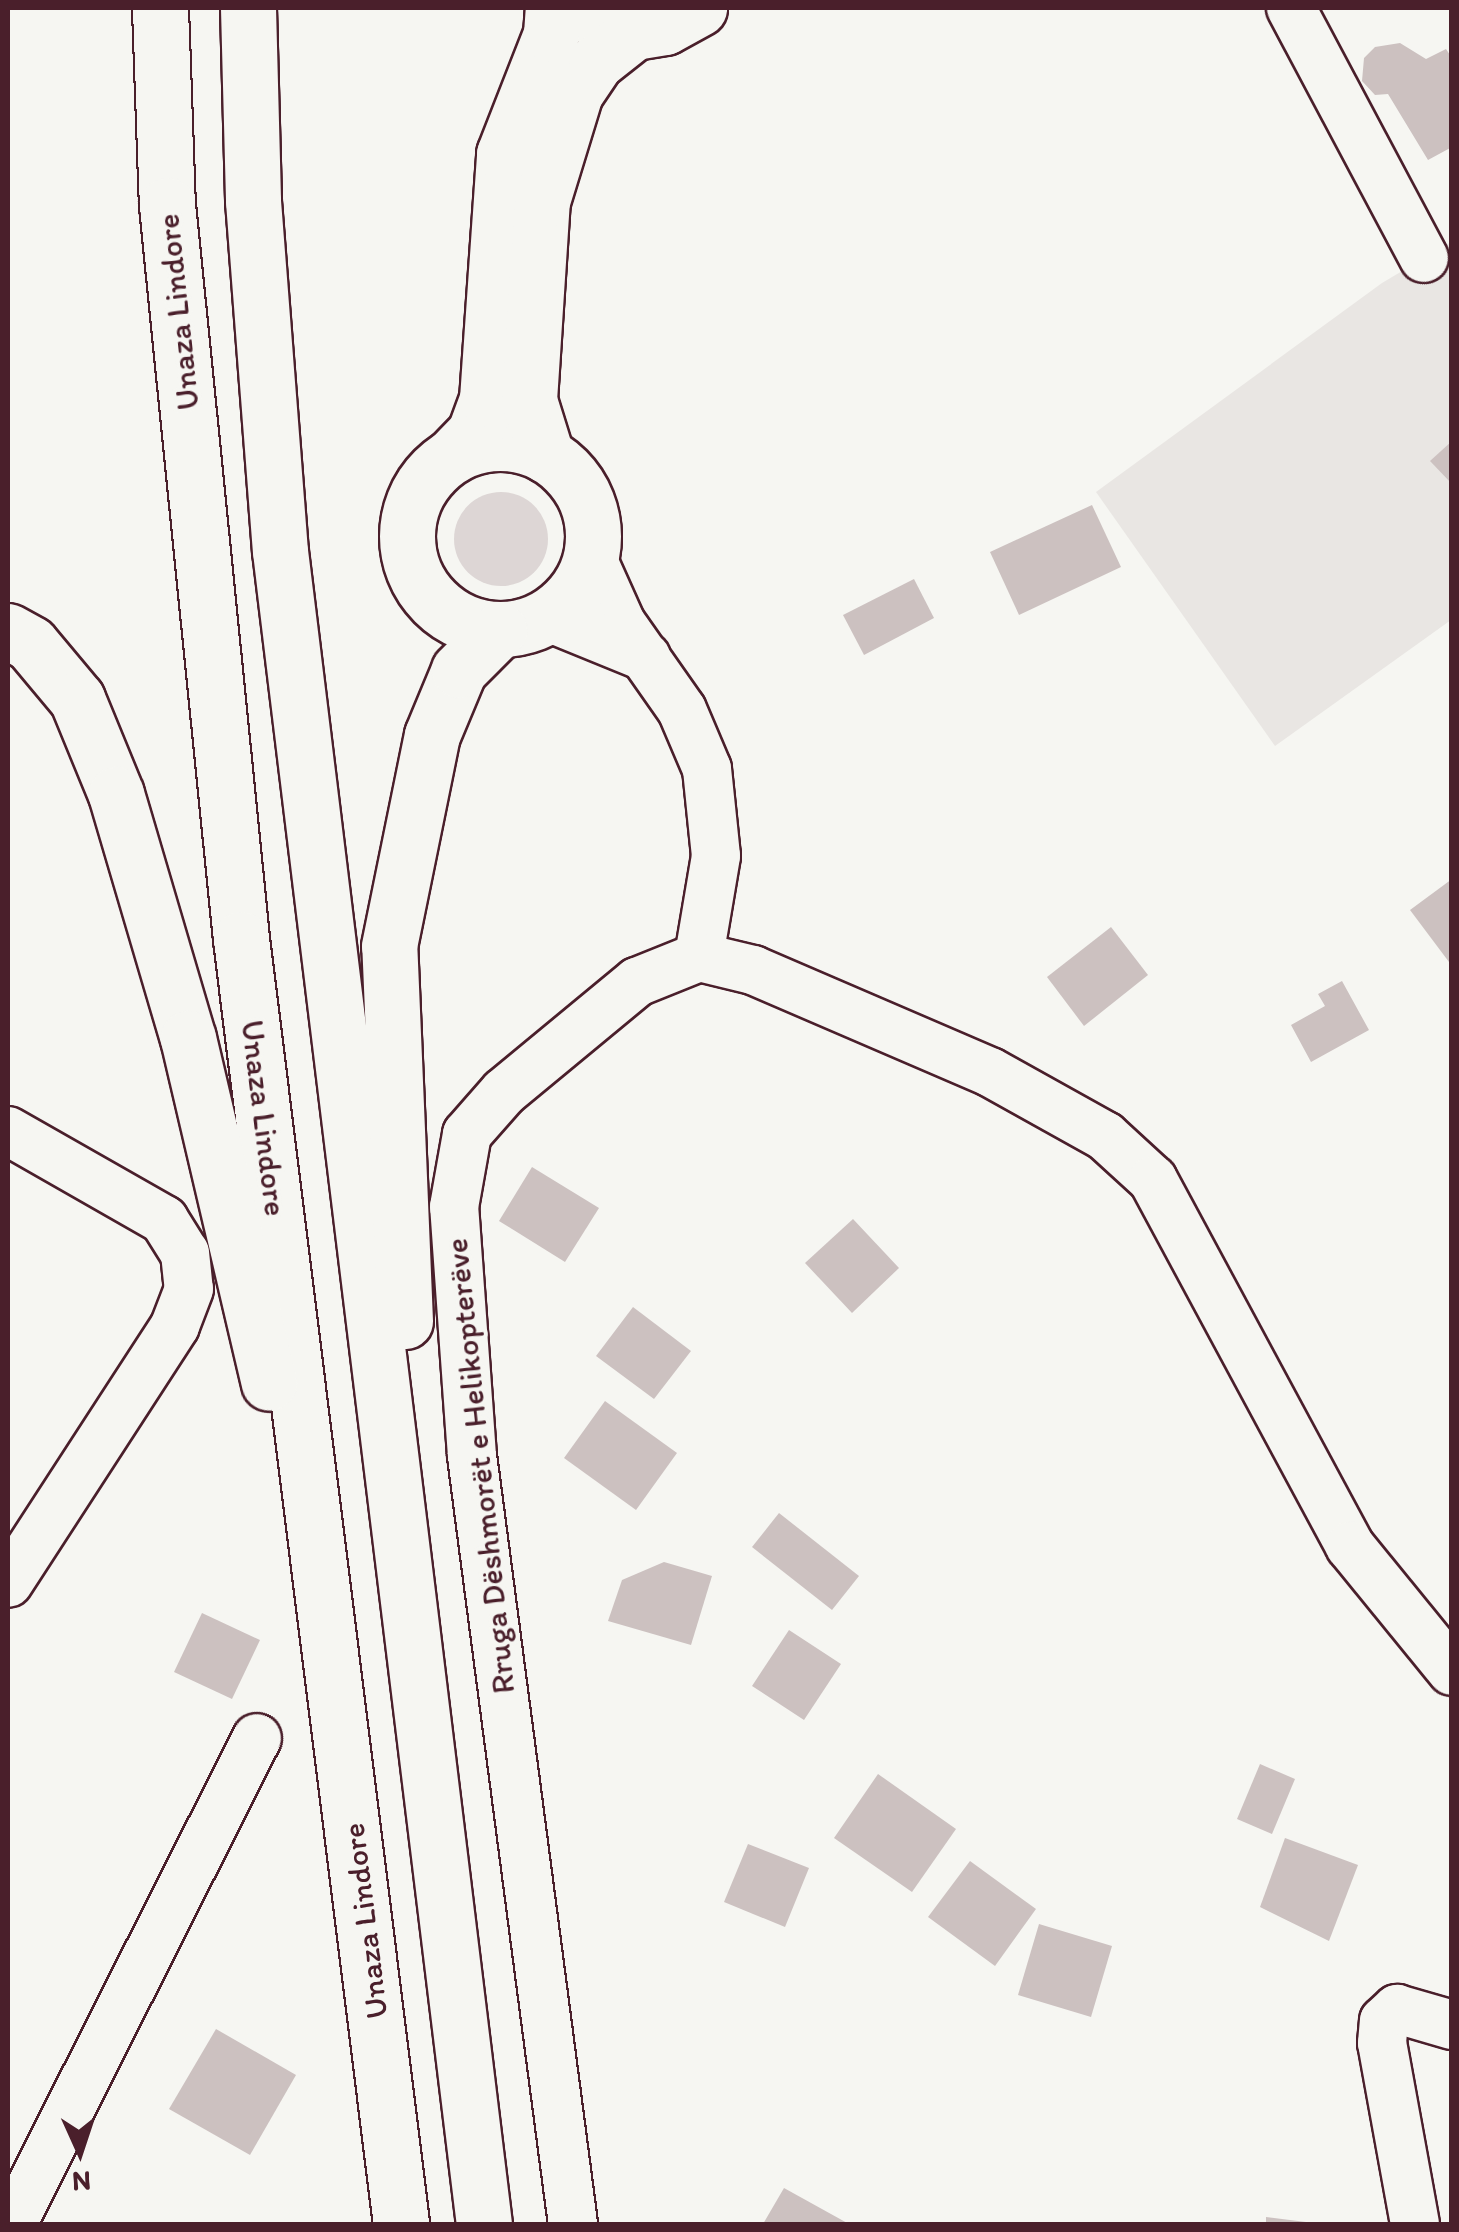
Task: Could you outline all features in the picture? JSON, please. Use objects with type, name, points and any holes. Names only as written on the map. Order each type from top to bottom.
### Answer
[{"type":"main road","name":"Unaza Lindore","points":[[160,8],[167,205],[233,860],[401,2224]]},
{"type":"main road","points":[[248,8],[254,201],[280,551],[484,2224]]},
{"type":"main road","points":[[523,623],[450,616],[415,577],[408,552],[411,506],[432,470],[475,432],[486,399],[504,154],[551,34],[553,8]]},
{"type":"main road","points":[[570,8],[600,25],[634,32],[665,27],[699,8]]},
{"type":"main road","points":[[546,455],[529,400],[542,201],[575,92],[596,62],[634,32]]},
{"type":"main road","points":[[396,1478],[405,1363],[389,946],[432,735],[458,670],[583,580],[591,556],[589,506],[569,472],[546,455],[500,443],[453,455]]},
{"type":"main road","points":[[8,631],[30,644],[77,700],[116,794],[188,1038],[269,1384],[312,1482]]},
{"type":"street","points":[[1291,8],[1424,258]]},
{"type":"street","points":[[591,556],[621,623],[682,710],[713,793],[716,856],[699,957],[753,970],[990,1072],[1090,1127],[1153,1180],[1350,1546],[1452,1671]]},
{"type":"street","points":[[523,623],[614,639],[650,660]]},
{"type":"street","name":"Rruga Dëshmorët e Helikopterëve","points":[[573,2224],[472,1456],[454,1207],[467,1134],[504,1092],[637,982],[699,957]]},
{"type":"street","points":[[8,1131],[164,1220],[185,1252],[189,1288],[175,1326],[8,1582]]},
{"type":"street","points":[[12,2224],[257,1738]]},
{"type":"street","points":[[1415,2224],[1382,2043],[1384,2020],[1398,2008],[1452,2026]]},
{"type":"shaded area","points":[[1451,242],[1451,620],[1275,746],[1096,492],[1382,283]]},
{"type":"shaded area","points":[[501,492],[519,495],[534,506],[545,521],[545,557],[534,572],[519,583],[501,586],[483,583],[468,572],[457,557],[454,539],[457,521],[468,506],[483,495]]},
{"type":"building","points":[[1400,43],[1426,59],[1446,49],[1452,58],[1452,147],[1428,160],[1388,94],[1375,95],[1362,81],[1364,58],[1375,47]]},
{"type":"building","points":[[1452,441],[1452,484],[1430,461]]},
{"type":"building","points":[[1092,505],[1121,567],[1019,615],[990,552]]},
{"type":"building","points":[[914,579],[934,618],[864,655],[843,615]]},
{"type":"building","points":[[1452,879],[1452,966],[1410,910]]},
{"type":"building","points":[[1111,927],[1148,975],[1084,1026],[1047,977]]},
{"type":"building","points":[[1342,981],[1369,1030],[1311,1062],[1291,1025],[1325,1006],[1318,994]]},
{"type":"building","points":[[532,1167],[599,1208],[565,1262],[499,1221]]},
{"type":"building","points":[[853,1219],[899,1268],[852,1313],[805,1263]]},
{"type":"building","points":[[633,1307],[691,1351],[654,1399],[596,1356]]},
{"type":"building","points":[[605,1401],[677,1453],[636,1510],[564,1458]]},
{"type":"building","points":[[779,1513],[859,1576],[832,1610],[752,1547]]},
{"type":"building","points":[[664,1562],[712,1576],[691,1645],[608,1621],[622,1580]]},
{"type":"building","points":[[202,1613],[260,1640],[232,1699],[174,1672]]},
{"type":"building","points":[[789,1630],[841,1664],[804,1720],[752,1686]]},
{"type":"building","points":[[1260,1764],[1295,1779],[1272,1834],[1237,1819]]},
{"type":"building","points":[[878,1774],[956,1829],[912,1892],[834,1838]]},
{"type":"building","points":[[1285,1838],[1358,1865],[1329,1941],[1260,1907]]},
{"type":"building","points":[[748,1844],[809,1868],[785,1927],[724,1902]]},
{"type":"building","points":[[970,1861],[1036,1909],[995,1966],[928,1917]]},
{"type":"building","points":[[1039,1924],[1112,1946],[1091,2017],[1018,1995]]},
{"type":"building","points":[[216,2029],[296,2075],[250,2155],[169,2109]]},
{"type":"building","points":[[784,2188],[849,2224],[763,2224]]},
{"type":"building","points":[[1266,2217],[1306,2222],[1306,2224],[1266,2224]]}]
